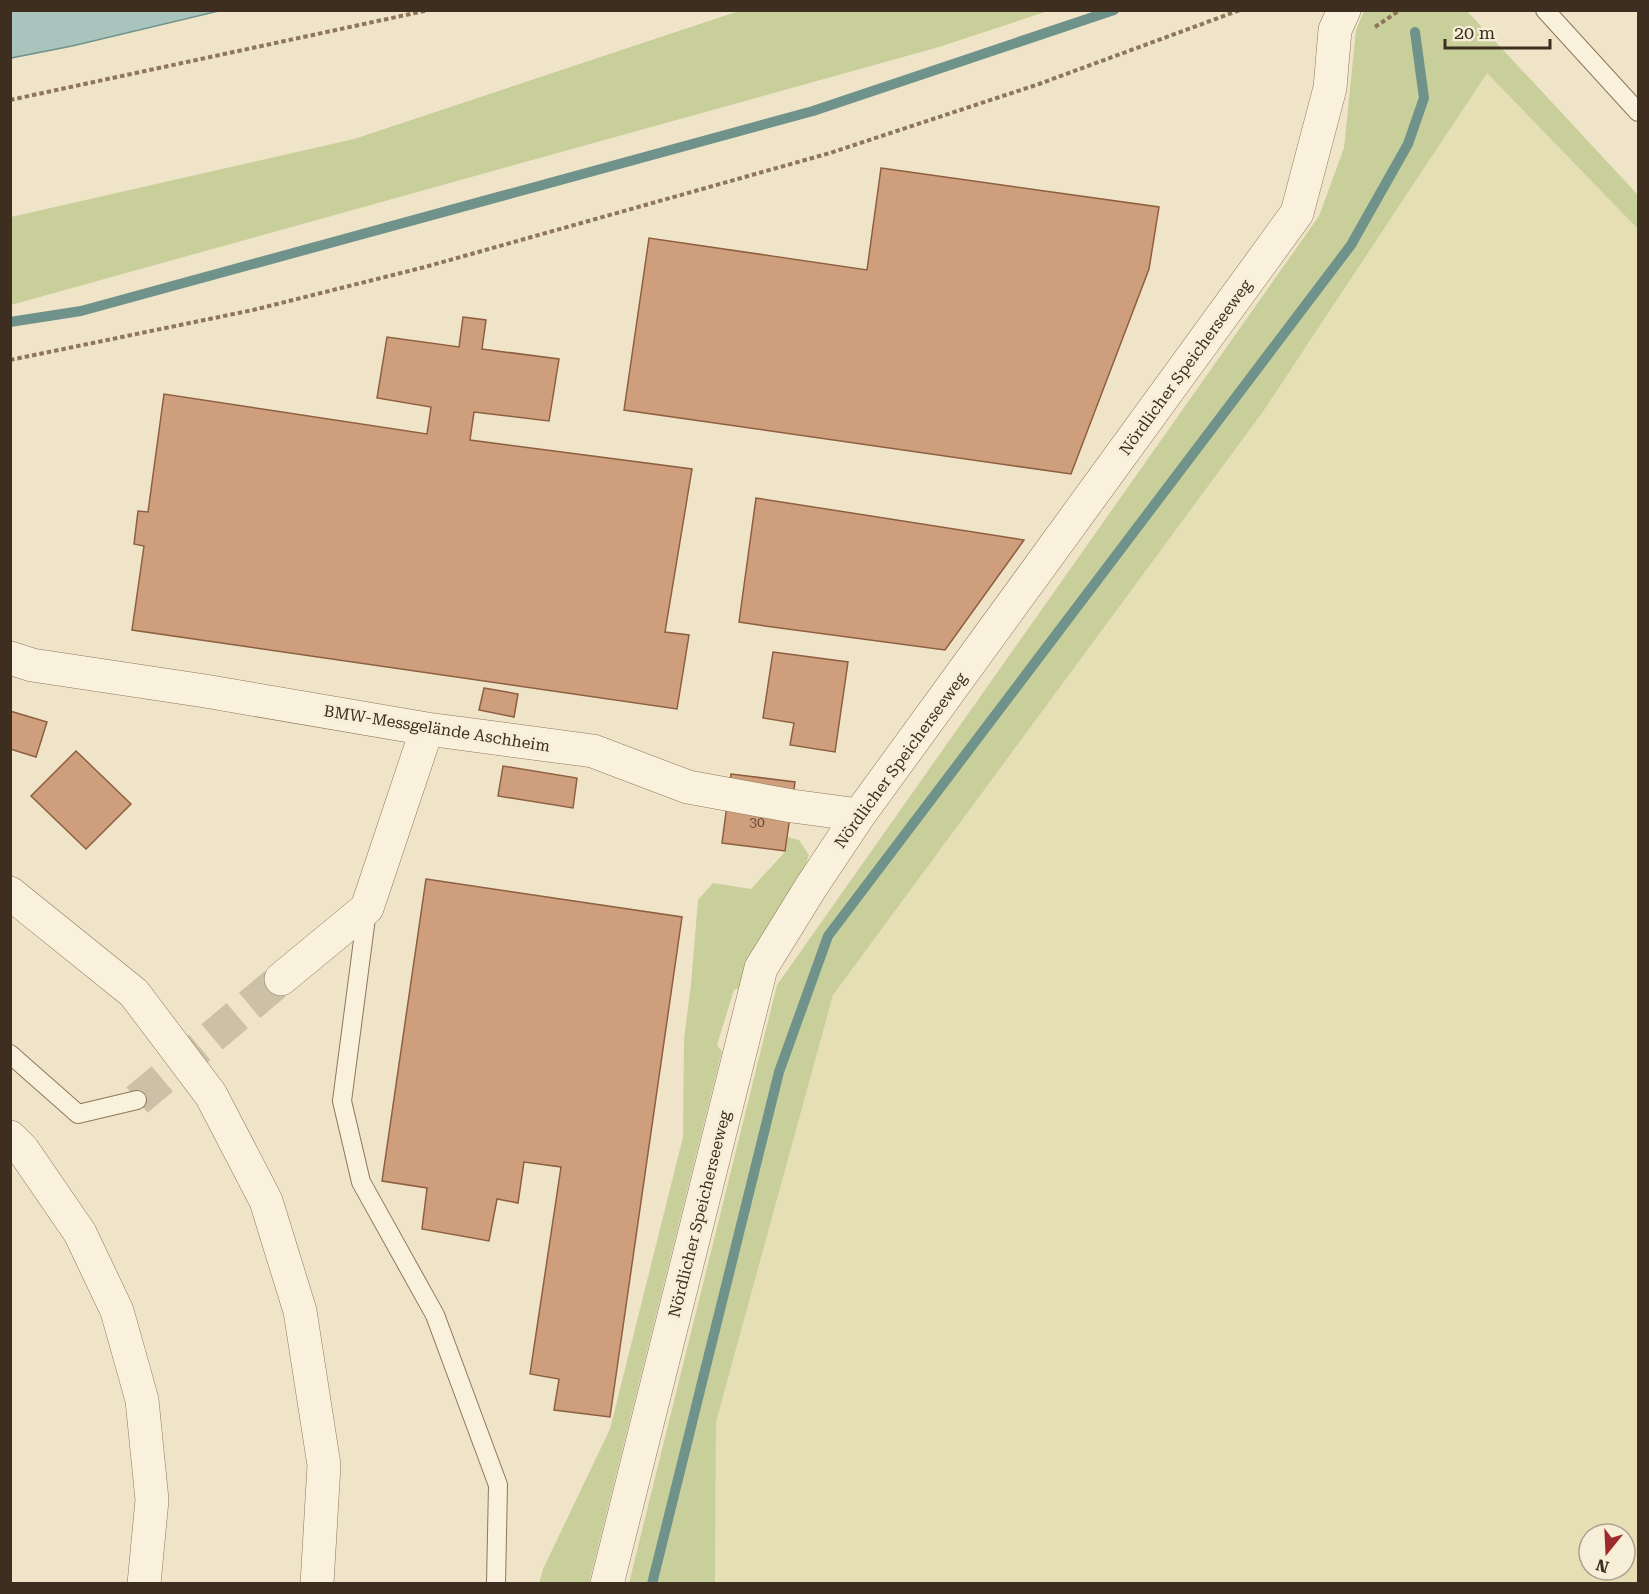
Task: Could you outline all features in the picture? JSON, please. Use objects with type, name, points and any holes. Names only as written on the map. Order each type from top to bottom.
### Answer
[{"type":"street","name":"Nördlicher Speicherseeweg","points":[[607,1584],[760,968],[859,815],[1297,213],[1330,88],[1335,30],[1344,10]]},
{"type":"street","name":"BMW-Messgelände Aschheim","points":[[10,658],[32,665],[205,691],[426,729],[593,751],[688,787],[792,806],[859,815]]},
{"type":"street","points":[[281,979],[367,908],[426,729]]},
{"type":"street","points":[[10,893],[134,993],[211,1095],[266,1201],[300,1311],[324,1466],[317,1584]]},
{"type":"street","points":[[10,1137],[23,1150],[80,1233],[117,1311],[142,1400],[152,1500],[144,1584]]},
{"type":"lane","points":[[1545,10],[1638,112]]},
{"type":"lane","points":[[367,908],[342,1101],[361,1182],[435,1315],[498,1485],[496,1584]]},
{"type":"lane","points":[[10,1054],[78,1114],[136,1100]]},
{"type":"path","points":[[10,100],[429,10]]},
{"type":"path","points":[[10,360],[253,310],[425,267],[819,156],[1039,84],[1240,10]]},
{"type":"path","points":[[1376,26],[1400,10]]},
{"type":"shaded area","points":[[1487,72],[1638,229],[1638,1583],[715,1584],[716,1422],[833,995],[1262,413]]},
{"type":"green space","points":[[739,11],[1048,11],[939,47],[11,305],[11,217],[354,139]]},
{"type":"green space","points":[[1364,11],[1467,11],[1638,195],[1638,229],[1487,73],[1262,413],[833,995],[716,1422],[715,1583],[629,1583],[777,985],[1319,216],[1344,148],[1356,30]]},
{"type":"green space","points":[[788,837],[799,840],[809,855],[797,889],[740,988],[734,990],[717,1045],[722,1051],[589,1583],[539,1584],[543,1569],[610,1429],[683,1137],[684,1039],[698,900],[713,883],[751,889],[785,852]]},
{"type":"water","points":[[11,10],[219,10],[219,11],[11,58]]},
{"type":"building","points":[[881,168],[1159,207],[1149,269],[1071,474],[624,410],[649,238],[867,270]]},
{"type":"building","points":[[463,317],[486,320],[482,349],[559,359],[549,421],[474,412],[470,440],[692,469],[665,632],[689,635],[677,709],[132,630],[144,546],[134,544],[138,511],[148,512],[164,394],[427,434],[431,407],[377,398],[387,337],[459,347]]},
{"type":"building","points":[[756,498],[1024,540],[945,650],[739,622]]},
{"type":"building","points":[[773,652],[848,662],[835,752],[790,745],[794,723],[763,718]]},
{"type":"building","points":[[484,688],[518,694],[514,717],[479,710]]},
{"type":"building","points":[[10,711],[47,722],[36,757],[10,749]]},
{"type":"building","points":[[76,751],[131,804],[86,849],[31,796]]},
{"type":"building","points":[[503,766],[577,778],[573,808],[498,796]]},
{"type":"building","points":[[731,774],[795,782],[785,851],[722,843]]},
{"type":"building","points":[[426,879],[682,917],[610,1417],[554,1410],[559,1379],[530,1374],[561,1167],[524,1162],[518,1203],[497,1199],[489,1241],[422,1229],[427,1188],[382,1181]]},
{"type":"waterway","points":[[10,322],[81,311],[813,111],[1114,10]]},
{"type":"waterway","points":[[652,1584],[779,1072],[828,936],[1351,245],[1408,144],[1424,98],[1415,32]]},
{"type":"tunnel","points":[[137,1100],[281,979]]}]
